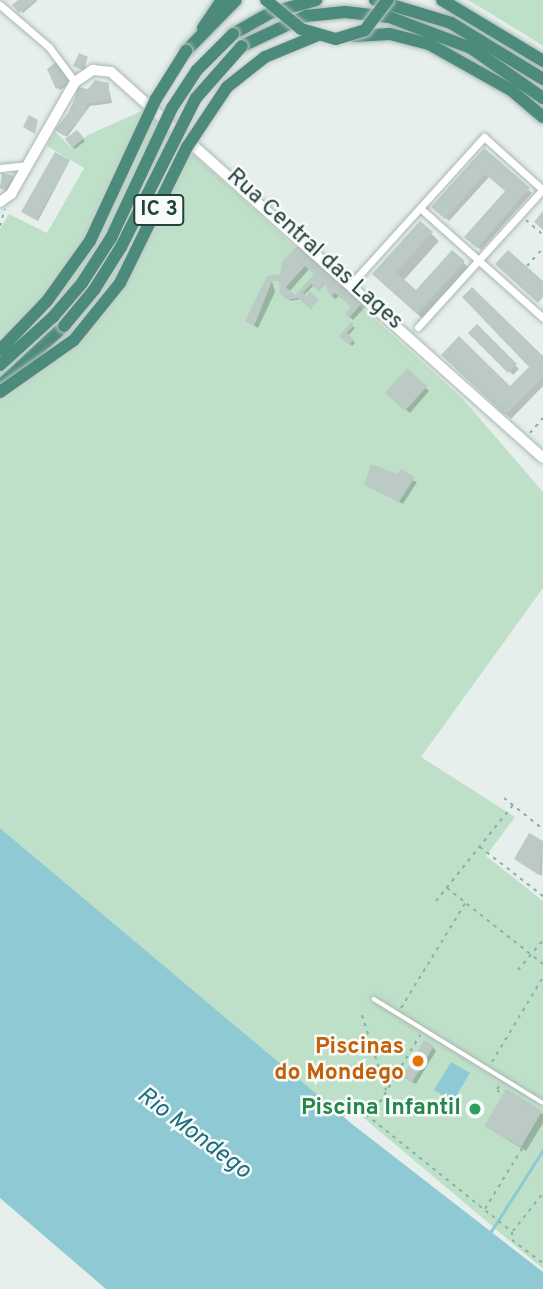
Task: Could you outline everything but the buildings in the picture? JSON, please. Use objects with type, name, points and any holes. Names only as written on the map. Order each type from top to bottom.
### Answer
[{"type":"highway","name":"IC 3","points":[[0,350],[47,301],[79,257],[107,210],[156,99],[222,0]]},
{"type":"highway","name":"IC 3","points":[[186,51],[236,0]]},
{"type":"highway","name":"IC 3","points":[[266,0],[281,16],[316,36]]},
{"type":"highway","name":"IC 3","points":[[0,365],[53,317],[82,283],[111,238],[172,108],[197,70],[233,34],[270,13],[316,0]]},
{"type":"highway","points":[[375,0],[451,23],[543,79]]},
{"type":"highway","points":[[347,37],[376,21],[388,0]]},
{"type":"highway","points":[[442,0],[543,61]]},
{"type":"highway","name":"IC 3","points":[[0,386],[94,290],[137,219],[179,126],[209,79],[242,46],[306,16],[345,12],[389,17],[471,48],[543,99]]},
{"type":"highway","name":"IC 3","points":[[0,392],[74,340],[120,283],[187,147],[227,87],[265,57],[307,36],[404,36],[462,61],[511,90],[543,117]]},
{"type":"main road","name":"Rua Central das Lages","points":[[75,82],[93,70],[111,72],[352,283],[543,457]]},
{"type":"main road","points":[[1,202],[28,165],[75,82]]},
{"type":"street","points":[[0,5],[49,47],[75,82]]},
{"type":"street","points":[[352,283],[484,137],[543,190],[418,327]]},
{"type":"street","points":[[0,168],[28,165]]},
{"type":"street","points":[[420,208],[543,318]]},
{"type":"lane","points":[[374,999],[543,1103]]},
{"type":"path","points":[[0,226],[6,214],[1,202]]},
{"type":"path","points":[[520,215],[543,235]]},
{"type":"path","points":[[527,266],[543,248]]},
{"type":"path","points":[[533,430],[543,418]]},
{"type":"path","points":[[504,798],[543,829]]},
{"type":"path","points":[[436,901],[513,805]]},
{"type":"path","points":[[480,846],[543,896]]},
{"type":"path","points":[[447,887],[543,964]]},
{"type":"path","points":[[397,1013],[466,902]]},
{"type":"path","points":[[518,970],[543,940]]},
{"type":"path","points":[[488,1069],[543,977]]},
{"type":"path","points":[[362,1015],[386,1090]]},
{"type":"path","points":[[370,1118],[423,1029]]},
{"type":"path","points":[[503,1094],[497,1090],[504,1079]]},
{"type":"path","points":[[353,1104],[512,1232]]},
{"type":"path","points":[[486,1211],[543,1114]]},
{"type":"path","points":[[543,1192],[512,1232],[512,1240],[543,1263]]},
{"type":"green space","points":[[468,0],[543,0],[543,46],[526,35]]},
{"type":"green space","points":[[144,110],[462,398],[543,492],[543,588],[421,757],[515,817],[486,856],[543,901],[543,1269],[352,1108],[344,1118],[0,828],[0,229],[9,214],[47,233],[84,168],[47,146],[55,131],[71,148],[88,135]]},
{"type":"water","name":"Rio Mondego","points":[[0,828],[352,1124],[543,1272],[543,1289],[106,1289],[0,1198]]},
{"type":"water","points":[[451,1062],[470,1073],[453,1101],[434,1090]]},
{"type":"waterway","points":[[490,1233],[543,1150]]},
{"type":"place","name":"Piscinas do Mondego","points":[[418,1061]]},
{"type":"place","name":"Piscina Infantil","points":[[475,1109]]}]
